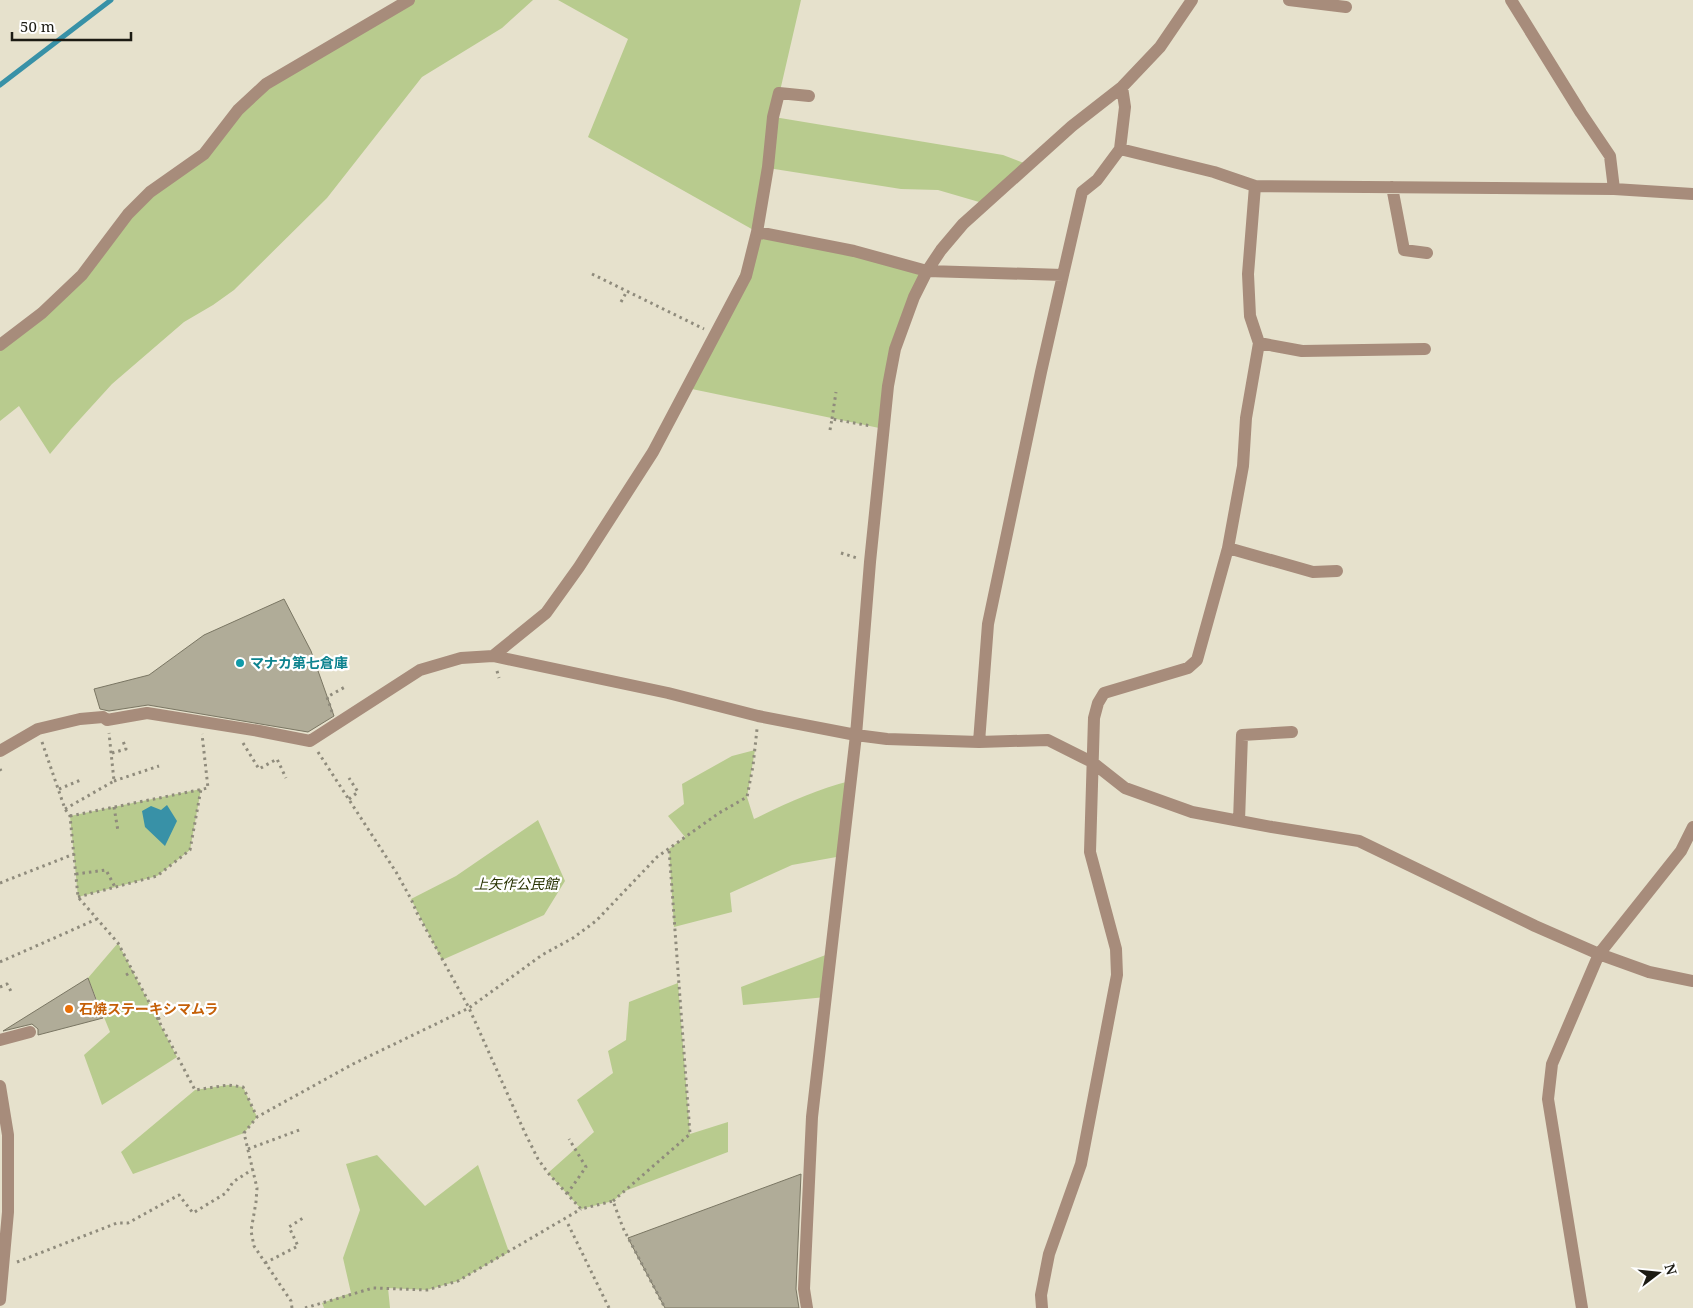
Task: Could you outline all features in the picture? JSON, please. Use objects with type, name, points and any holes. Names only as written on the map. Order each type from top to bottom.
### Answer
[{"type":"street","points":[[0,345],[42,313],[82,275],[128,214],[150,192],[204,154],[238,110],[266,84],[409,0]]},
{"type":"street","points":[[807,1308],[804,1288],[812,1116],[856,735],[870,562],[888,386],[895,349],[914,297],[927,271],[941,250],[963,224],[1072,126],[1122,87],[1160,47],[1192,0]]},
{"type":"street","points":[[1289,0],[1346,7]]},
{"type":"street","points":[[1511,0],[1610,156],[1614,189]]},
{"type":"street","points":[[979,742],[988,624],[1041,372],[1082,192],[1097,180],[1120,149],[1125,107],[1122,87]]},
{"type":"street","points":[[493,656],[546,613],[579,567],[653,452],[746,276],[757,232],[773,117],[779,93],[809,96]]},
{"type":"street","points":[[1120,149],[1214,172],[1255,186],[1614,189],[1693,194]]},
{"type":"street","points":[[1042,1308],[1041,1295],[1049,1254],[1081,1164],[1117,975],[1116,949],[1090,852],[1094,718],[1098,703],[1104,693],[1188,668],[1197,660],[1228,548],[1243,466],[1246,418],[1258,343],[1250,316],[1248,274],[1255,186]]},
{"type":"street","points":[[1392,187],[1404,250],[1427,254]]},
{"type":"street","points":[[757,232],[854,251],[927,271],[1063,275]]},
{"type":"street","points":[[1258,343],[1302,350],[1425,349]]},
{"type":"street","points":[[1228,548],[1314,572],[1337,571]]},
{"type":"street","points":[[0,751],[38,729],[80,719],[103,717],[107,720],[147,713],[310,740],[420,670],[461,658],[493,656],[668,693],[758,716],[856,735],[887,739],[979,742],[1048,740],[1092,762],[1125,788],[1192,812],[1359,841],[1535,926],[1599,954],[1649,972],[1693,981]]},
{"type":"street","points":[[1239,821],[1242,735],[1292,732]]},
{"type":"street","points":[[1582,1308],[1548,1099],[1552,1064],[1599,954],[1681,851],[1693,827]]},
{"type":"street","points":[[0,1040],[30,1032]]},
{"type":"street","points":[[0,1086],[8,1135],[8,1212],[0,1300]]},
{"type":"path","points":[[592,274],[716,335]]},
{"type":"path","points":[[621,302],[627,291]]},
{"type":"path","points":[[830,430],[836,392]]},
{"type":"path","points":[[832,419],[884,429]]},
{"type":"path","points":[[337,724],[327,697],[345,688]]},
{"type":"path","points":[[292,1308],[290,1301],[254,1246],[251,1231],[257,1188],[244,1133],[257,1117],[352,1064],[469,1008],[542,955],[573,938],[596,921],[658,857],[719,813],[747,797],[753,766],[758,716]]},
{"type":"path","points":[[107,720],[114,781]]},
{"type":"path","points":[[70,816],[208,788],[200,721]]},
{"type":"path","points":[[234,727],[259,769],[277,759],[286,778]]},
{"type":"path","points":[[38,729],[65,809],[70,816],[78,897],[118,943],[196,1090],[228,1085],[243,1087],[257,1117]]},
{"type":"path","points":[[310,740],[396,872],[469,1008],[538,1159],[548,1173],[581,1209]]},
{"type":"path","points":[[112,753],[126,749],[123,741]]},
{"type":"path","points":[[65,809],[114,781],[159,766]]},
{"type":"path","points":[[349,778],[358,792],[349,799]]},
{"type":"path","points":[[59,789],[83,779]]},
{"type":"path","points":[[78,897],[157,876],[190,850],[201,789]]},
{"type":"path","points":[[114,807],[118,831]]},
{"type":"path","points":[[305,1308],[373,1288],[427,1290],[458,1281],[581,1209],[613,1201],[690,1134],[669,849]]},
{"type":"path","points":[[0,883],[74,854]]},
{"type":"path","points":[[76,874],[106,870],[115,887]]},
{"type":"path","points":[[0,962],[97,919]]},
{"type":"path","points":[[126,975],[133,971]]},
{"type":"path","points":[[0,987],[7,984],[12,993]]},
{"type":"path","points":[[158,1019],[178,1007]]},
{"type":"path","points":[[248,1149],[302,1129]]},
{"type":"path","points":[[567,1194],[586,1167],[570,1138]]},
{"type":"path","points":[[4,1267],[117,1224],[128,1223],[179,1195],[193,1213],[226,1193],[233,1182],[253,1169]]},
{"type":"path","points":[[613,1201],[623,1228],[665,1308]]},
{"type":"path","points":[[265,1263],[298,1246],[288,1227],[303,1218]]},
{"type":"path","points":[[568,1224],[609,1308]]},
{"type":"green space","points":[[409,0],[533,0],[502,28],[422,77],[327,198],[234,290],[184,322],[112,384],[50,454],[19,406],[0,421],[0,345],[82,275],[133,209],[204,154],[266,84]]},
{"type":"green space","points":[[558,0],[801,0],[774,117],[1003,155],[1029,165],[986,204],[938,190],[901,189],[768,168],[758,232],[927,271],[903,325],[884,429],[687,388],[716,335],[757,232],[588,137],[628,39]]},
{"type":"green space","points":[[755,750],[747,797],[754,819],[789,802],[850,781],[842,856],[792,865],[730,893],[732,912],[674,927],[669,849],[685,837],[668,816],[684,804],[682,784],[732,756]]},
{"type":"green space","points":[[201,789],[190,850],[157,876],[78,897],[70,816]]},
{"type":"green space","name":"上矢作公民館","points":[[538,820],[565,881],[544,915],[442,960],[411,899],[456,876]]},
{"type":"green space","points":[[118,943],[177,1057],[102,1105],[84,1055],[110,1032],[88,978]]},
{"type":"green space","points":[[831,953],[826,997],[743,1005],[741,987]]},
{"type":"green space","points":[[678,983],[690,1134],[728,1122],[728,1152],[625,1191],[613,1201],[581,1209],[548,1173],[594,1132],[577,1100],[613,1073],[608,1051],[626,1040],[629,1002]]},
{"type":"green space","points":[[228,1085],[243,1087],[257,1117],[244,1133],[133,1174],[121,1152],[195,1090]]},
{"type":"green space","points":[[377,1155],[425,1206],[478,1165],[509,1252],[458,1281],[427,1290],[388,1288],[390,1308],[324,1308],[322,1303],[351,1293],[343,1258],[360,1210],[346,1164]]},
{"type":"water","points":[[167,805],[177,821],[165,846],[145,827],[142,811],[151,806],[161,810]]},
{"type":"building","name":"マナカ第七倉庫","points":[[284,599],[311,651],[334,716],[308,732],[148,705],[109,711],[100,709],[94,689],[149,675],[204,635]]},
{"type":"building","name":"石焼ステーキシマムラ","points":[[88,978],[103,1018],[38,1035],[38,1029],[32,1024],[3,1031]]},
{"type":"building","points":[[801,1174],[796,1289],[799,1308],[665,1308],[628,1238]]},
{"type":"waterway","points":[[0,85],[111,0]]},
{"type":"place","name":"マナカ第七倉庫","points":[[240,663]]},
{"type":"place","name":"石焼ステーキシマムラ","points":[[69,1009]]}]
